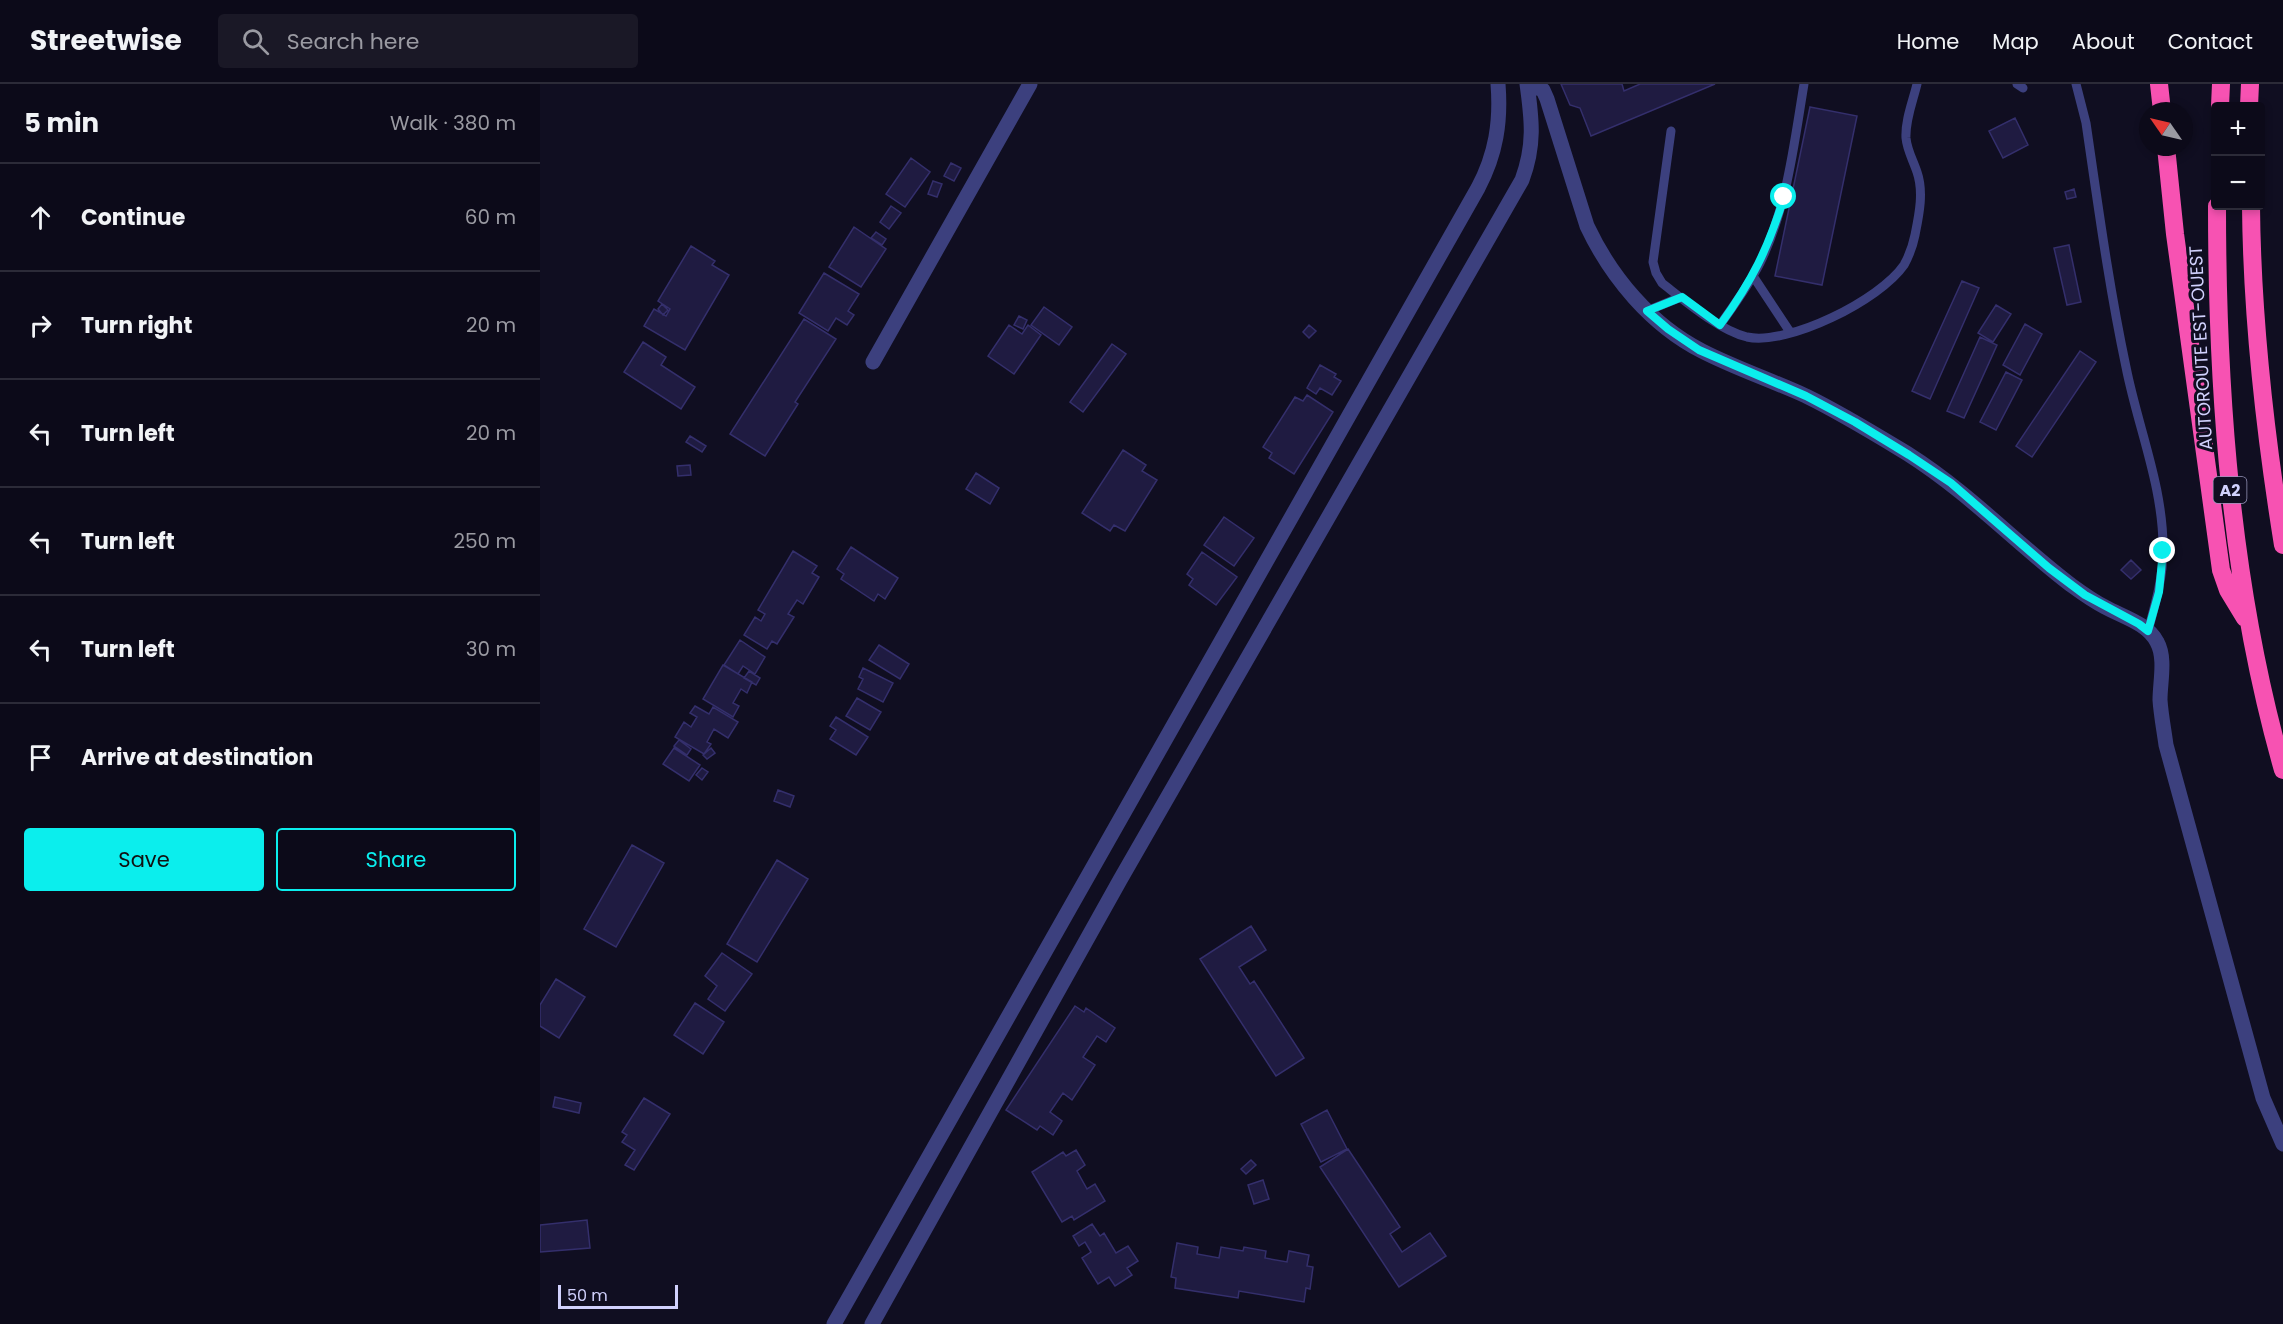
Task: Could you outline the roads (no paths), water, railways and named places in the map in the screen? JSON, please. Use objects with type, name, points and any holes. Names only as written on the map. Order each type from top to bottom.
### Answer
[{"type":"highway","points":[[2159,84],[2161,102]]},
{"type":"highway","points":[[2220,102],[2221,84]]},
{"type":"highway","points":[[2249,102],[2250,84]]},
{"type":"highway","points":[[2167,156],[2176,246],[2221,570],[2228,590],[2249,623]]},
{"type":"highway","name":"AUTOROUTE EST-OUEST","points":[[2217,210],[2219,316],[2229,471],[2237,545],[2249,623],[2283,770]]},
{"type":"highway","name":"A2","points":[[2251,210],[2259,355],[2271,472],[2283,544]]},
{"type":"street","points":[[873,362],[1030,84]]},
{"type":"street","points":[[834,1324],[1478,188],[1491,161],[1498,133],[1498,84]]},
{"type":"street","points":[[872,1324],[1120,880],[1522,180],[1531,149],[1532,133],[1527,84],[1543,90],[1547,99],[1587,226],[1595,242],[1615,274],[1647,311],[1668,329],[1699,350],[1806,396],[1909,455],[1951,483],[2049,568],[2085,595],[2139,624],[2156,639],[2162,656],[2160,702],[2163,725],[2178,789],[2263,1098],[2283,1143]]},
{"type":"lane","points":[[1720,325],[1753,276],[1768,245],[1784,197],[1804,84]]},
{"type":"lane","points":[[1671,131],[1653,262],[1656,273],[1662,283],[1720,325],[1750,338],[1764,338],[1811,326],[1846,311],[1887,283],[1904,264],[1916,233],[1920,201],[1918,174],[1908,152],[1906,137],[1907,122],[1917,84]]},
{"type":"lane","points":[[2076,84],[2086,123],[2125,365],[2161,514],[2162,571],[2159,592],[2148,631]]},
{"type":"lane","points":[[1753,276],[1790,332]]},
{"type":"lane","points":[[1647,311],[1682,297]]}]
